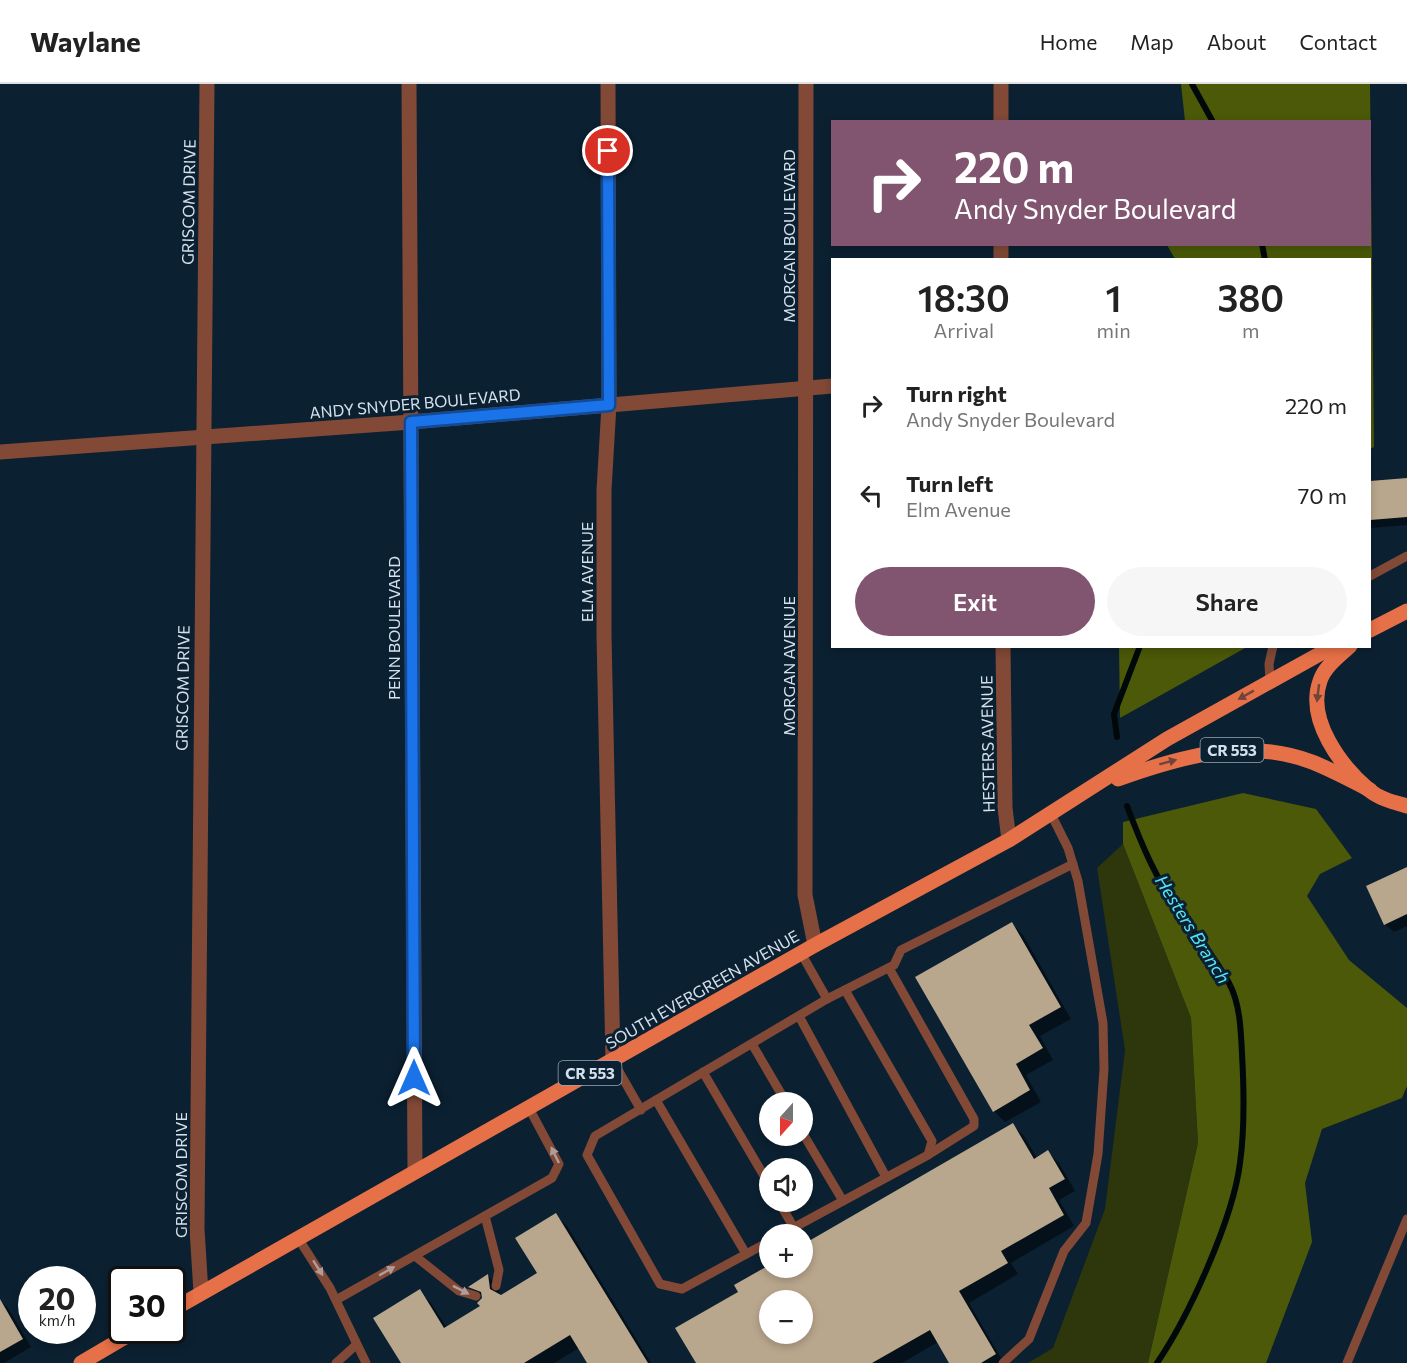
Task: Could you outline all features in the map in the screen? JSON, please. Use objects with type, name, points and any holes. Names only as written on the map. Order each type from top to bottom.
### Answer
[{"type":"main road","points":[[1371,629],[1403,612]]},
{"type":"main road","name":"SOUTH EVERGREEN AVENUE","points":[[186,1302],[613,1061],[801,952],[1009,840],[1167,739],[1330,648]]},
{"type":"main road","points":[[1348,648],[1320,679],[1317,692],[1318,715],[1335,750],[1370,790],[1407,817]]},
{"type":"main road","name":"SOUTH EVERGREEN AVENUE","points":[[1093,788],[1166,762],[1229,750],[1293,756],[1310,761],[1370,790]]},
{"type":"main road","points":[[1386,800],[1407,806]]},
{"type":"main road","points":[[81,1363],[113,1344]]},
{"type":"street","name":"GRISCOM DRIVE","points":[[201,1293],[197,1217],[199,708],[207,84]]},
{"type":"street","name":"PENN BOULEVARD","points":[[409,84],[415,1171]]},
{"type":"street","name":"ELM AVENUE","points":[[608,84],[609,405],[604,490],[604,635],[613,1061]]},
{"type":"street","name":"MORGAN BOULEVARD","points":[[806,84],[806,387]]},
{"type":"street","points":[[1001,84],[1001,120]]},
{"type":"street","name":"ANDY SNYDER BOULEVARD","points":[[0,452],[411,422],[831,386]]},
{"type":"street","name":"MORGAN AVENUE","points":[[806,387],[805,895],[815,945]]},
{"type":"street","name":"HESTERS AVENUE","points":[[1003,648],[1005,808],[1009,840]]},
{"type":"lane","points":[[1371,575],[1407,556]]},
{"type":"lane","points":[[1270,682],[1269,664],[1272,648]]},
{"type":"lane","points":[[1003,1363],[1029,1340],[1064,1251],[1086,1223],[1092,1198],[1104,1069],[1103,1023],[1084,912],[1073,864],[1051,814]]},
{"type":"lane","points":[[759,1247],[682,1289],[660,1284],[587,1155],[595,1136],[827,999],[890,968],[894,965],[901,950],[1073,864]]},
{"type":"lane","points":[[801,952],[827,999]]},
{"type":"lane","points":[[801,1224],[928,1155],[974,1126],[974,1119],[890,968]]},
{"type":"lane","points":[[845,990],[932,1141],[928,1155]]},
{"type":"lane","points":[[799,1016],[886,1177]]},
{"type":"lane","points":[[752,1044],[780,1092]]},
{"type":"lane","points":[[613,1061],[641,1110]]},
{"type":"lane","points":[[704,1072],[759,1167]]},
{"type":"lane","points":[[656,1100],[746,1254]]},
{"type":"lane","points":[[336,1300],[552,1178],[558,1170],[557,1158],[529,1108]]},
{"type":"lane","points":[[810,1146],[843,1201]]},
{"type":"lane","points":[[485,1216],[499,1270],[496,1286]]},
{"type":"lane","points":[[1347,1363],[1407,1220]]},
{"type":"lane","points":[[298,1238],[336,1300],[366,1363]]},
{"type":"lane","points":[[415,1256],[459,1290],[476,1296]]},
{"type":"lane","points":[[336,1363],[356,1345]]},
{"type":"green space","points":[[1181,84],[1370,84],[1370,120],[1185,120]]},
{"type":"green space","points":[[1371,175],[1374,447],[1371,448],[1371,258],[1174,258],[1168,246],[1371,246]]},
{"type":"green space","points":[[1119,648],[1245,648],[1120,718]]},
{"type":"green space","points":[[1243,793],[1316,809],[1352,858],[1320,874],[1307,896],[1349,960],[1407,1008],[1407,1086],[1402,1098],[1322,1129],[1305,1183],[1312,1242],[1266,1363],[1148,1363],[1198,1143],[1191,1018],[1123,844],[1123,822]]},
{"type":"green space","points":[[1123,844],[1191,1018],[1198,1143],[1148,1363],[1028,1363],[1053,1348],[1105,1209],[1125,1050],[1097,868]]},
{"type":"building","points":[[1407,478],[1407,517],[1371,520],[1371,481]]},
{"type":"building","points":[[1407,867],[1407,914],[1384,925],[1366,886]]},
{"type":"building","points":[[1012,922],[1061,1007],[1029,1025],[1043,1048],[1016,1064],[1030,1090],[993,1112],[915,977]]},
{"type":"building","points":[[1013,1123],[1034,1159],[1048,1150],[1065,1179],[1049,1188],[1064,1215],[1001,1251],[1008,1263],[959,1291],[996,1354],[981,1363],[949,1363],[930,1330],[872,1363],[696,1363],[675,1328],[738,1292],[734,1285],[759,1271],[759,1278],[813,1278],[813,1239]]},
{"type":"building","points":[[556,1213],[648,1363],[587,1363],[570,1335],[524,1363],[401,1363],[373,1318],[420,1289],[444,1328],[480,1306],[477,1303],[482,1298],[481,1292],[468,1287],[488,1274],[490,1289],[501,1295],[537,1273],[515,1238]]},
{"type":"building","points":[[0,1299],[18,1330],[18,1342],[0,1352]]},
{"type":"waterway","name":"Hesters Branch","points":[[1192,84],[1212,120]]},
{"type":"waterway","name":"Hesters Branch","points":[[1262,246],[1265,258]]},
{"type":"waterway","name":"Hesters Branch","points":[[1117,737],[1114,714],[1139,648]]},
{"type":"waterway","name":"Hesters Branch","points":[[1127,806],[1156,874],[1180,912],[1212,955],[1233,991],[1238,1008],[1242,1045],[1244,1094],[1242,1149],[1236,1186],[1208,1266],[1182,1320],[1157,1363]]},
{"type":"route","points":[[414,1078],[411,422],[609,405],[608,151]]}]
